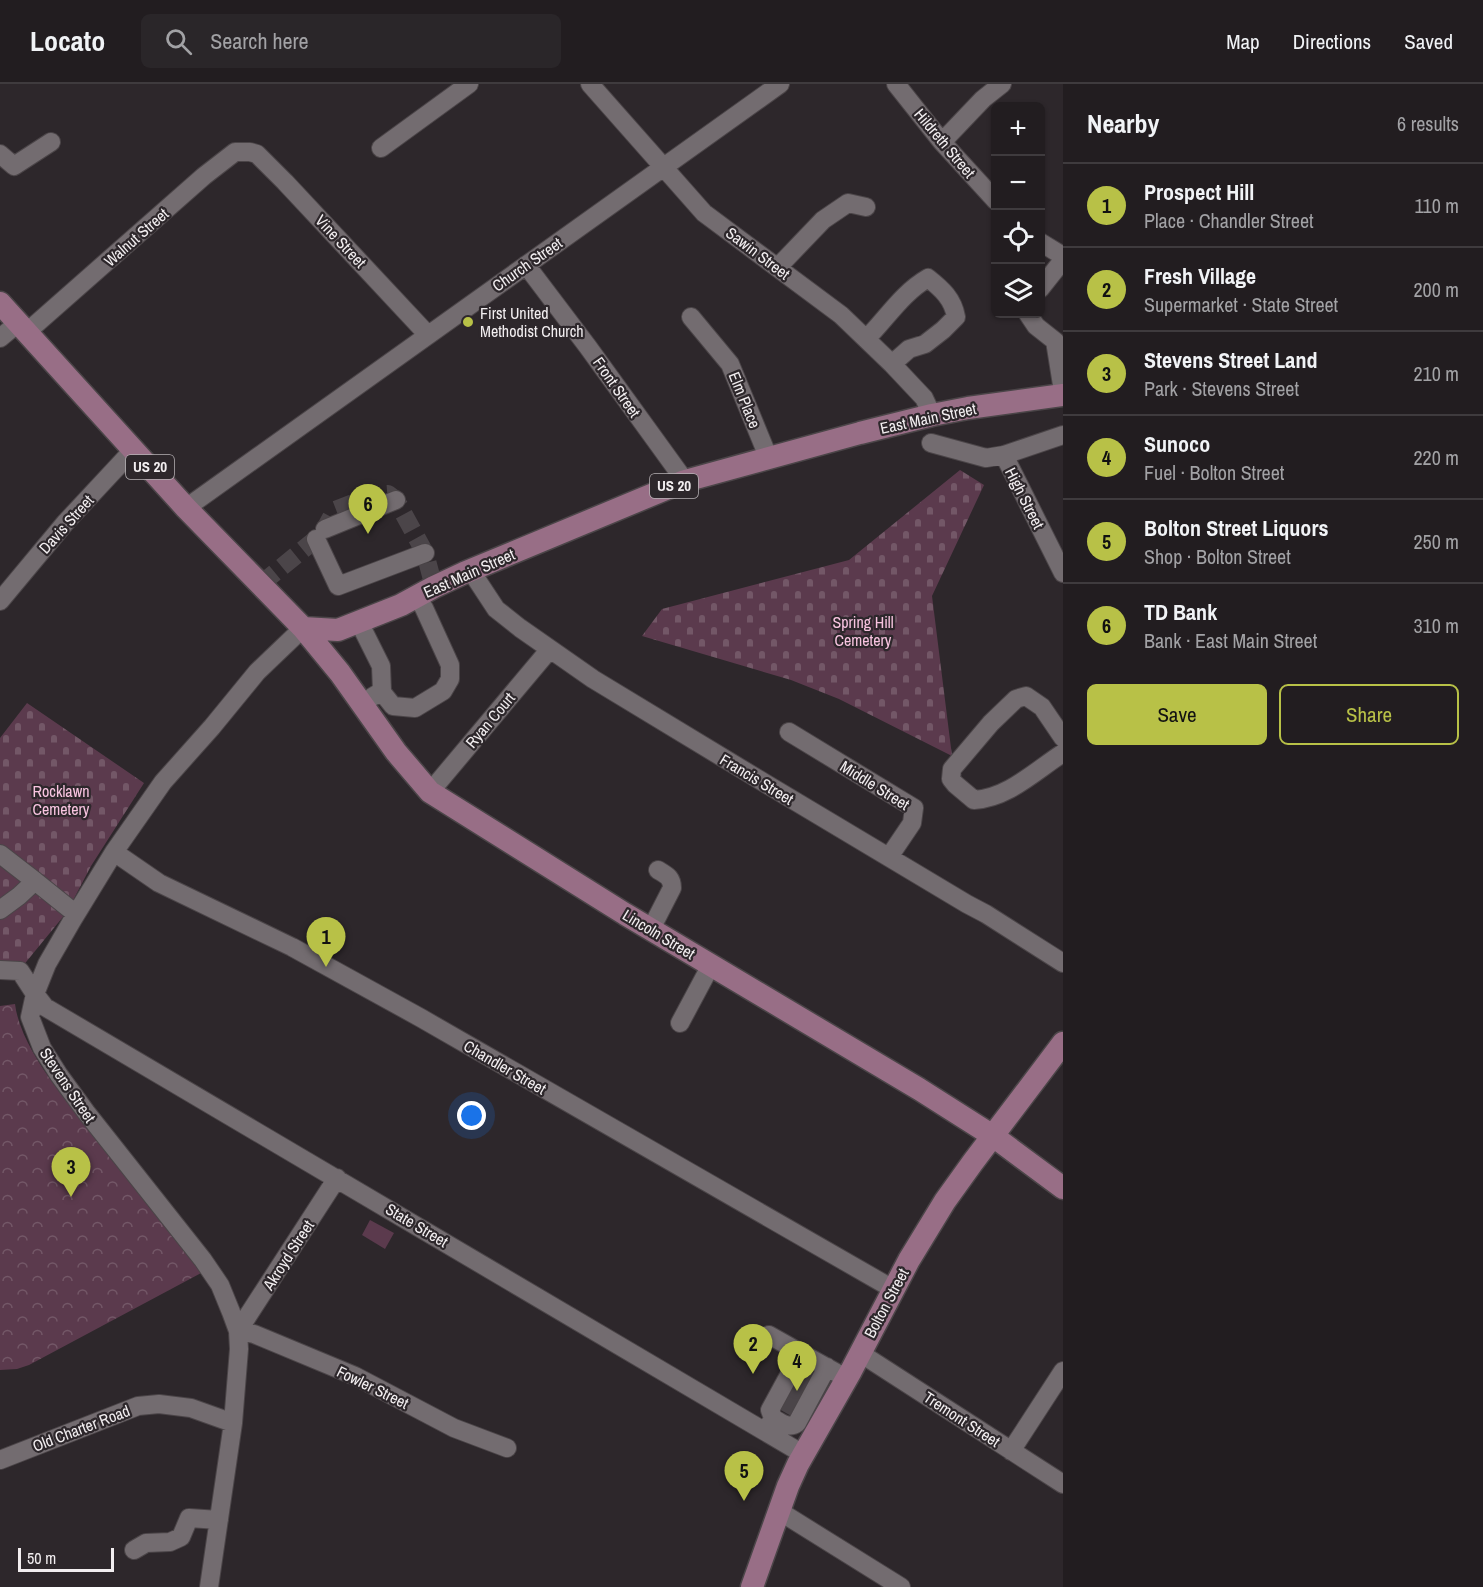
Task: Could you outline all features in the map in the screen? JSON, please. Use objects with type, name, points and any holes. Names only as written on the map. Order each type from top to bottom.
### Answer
[{"type":"main road","name":"US 20","points":[[0,303],[135,449],[186,508],[303,628]]},
{"type":"main road","name":"East Main Street","points":[[303,628],[333,631],[359,622],[417,597],[434,586],[685,481],[932,415],[1063,393]]},
{"type":"main road","name":"Lincoln Street","points":[[303,628],[340,673],[396,752],[429,792],[651,929],[919,1089],[993,1136],[1063,1188]]},
{"type":"main road","name":"Bolton Street","points":[[752,1587],[788,1486],[803,1454],[799,1396],[837,1372],[860,1353],[893,1289],[941,1208],[1063,1043]]},
{"type":"street","points":[[381,148],[469,84]]},
{"type":"street","name":"Sawin Street","points":[[590,84],[704,213],[841,315],[924,398],[932,415]]},
{"type":"street","name":"Church Street","points":[[186,508],[780,84]]},
{"type":"street","name":"Hildreth Street","points":[[896,84],[942,142],[991,196]]},
{"type":"street","points":[[942,142],[983,99],[1002,84]]},
{"type":"street","points":[[0,154],[14,166],[51,142]]},
{"type":"street","name":"Walnut Street","points":[[0,338],[22,328],[235,152],[250,152]]},
{"type":"street","name":"Vine Street","points":[[250,152],[257,154],[285,182],[428,335]]},
{"type":"street","points":[[778,267],[823,220],[848,203],[866,207]]},
{"type":"street","points":[[1045,245],[1063,258],[1045,283]]},
{"type":"street","name":"Front Street","points":[[526,265],[685,481]]},
{"type":"street","points":[[866,339],[915,285],[928,278],[937,285],[954,304],[956,317],[925,344],[909,349],[892,364]]},
{"type":"street","name":"Elm Place","points":[[691,317],[730,364],[769,459]]},
{"type":"street","points":[[1031,318],[1036,326],[1056,341],[1063,393]]},
{"type":"street","points":[[931,442],[986,458],[1004,456],[1063,435]]},
{"type":"street","name":"Davis Street","points":[[0,601],[7,579],[65,523],[135,449]]},
{"type":"street","name":"High Street","points":[[1004,456],[1063,573]]},
{"type":"street","points":[[396,500],[379,507],[373,515],[322,532],[339,586],[425,553]]},
{"type":"street","name":"Francis Street","points":[[471,571],[496,609],[593,679],[986,914],[1063,963]]},
{"type":"street","points":[[359,622],[381,666],[381,691],[393,706],[415,708],[443,691],[450,679],[450,665],[417,597]]},
{"type":"street","name":"Stevens Street","points":[[209,1587],[233,1423],[239,1349],[238,1331],[220,1285],[203,1260],[86,1112],[42,1048],[30,1017],[35,994],[47,964],[114,852],[163,782],[257,672],[303,628]]},
{"type":"street","name":"Ryan Court","points":[[429,792],[550,649]]},
{"type":"street","points":[[361,704],[381,691]]},
{"type":"street","points":[[1063,738],[1042,707],[1026,696],[1016,699],[952,769],[951,779],[974,800],[996,796],[1063,753]]},
{"type":"street","name":"Middle Street","points":[[789,732],[914,808],[912,823],[889,858]]},
{"type":"street","name":"Chandler Street","points":[[114,852],[159,883],[292,947],[421,1018],[893,1289]]},
{"type":"street","points":[[0,854],[76,914]]},
{"type":"street","points":[[651,929],[672,888],[670,878],[658,870]]},
{"type":"street","points":[[0,910],[35,880]]},
{"type":"street","points":[[680,1023],[711,965]]},
{"type":"street","name":"State Street","points":[[0,970],[20,971],[45,1007],[337,1178],[769,1425],[803,1454]]},
{"type":"street","name":"Akroyd Street","points":[[238,1331],[337,1178]]},
{"type":"street","name":"Fowler Street","points":[[238,1331],[254,1334],[355,1376],[454,1428],[507,1448]]},
{"type":"street","points":[[769,1335],[837,1372],[799,1396],[771,1410],[769,1425],[794,1425],[799,1396],[801,1353]]},
{"type":"street","name":"Tremont Street","points":[[860,1353],[1063,1484]]},
{"type":"street","points":[[1011,1451],[1063,1371]]},
{"type":"street","name":"Old Charter Road","points":[[0,1460],[138,1406],[159,1404],[191,1408],[233,1423]]},
{"type":"street","points":[[779,1511],[901,1587]]},
{"type":"street","points":[[134,1550],[146,1542],[170,1542],[181,1537],[189,1518],[219,1520]]},
{"type":"green space","name":"Spring Hill Cemetery","points":[[960,470],[984,485],[932,596],[952,756],[839,699],[791,680],[642,636],[662,609],[849,560]]},
{"type":"green space","name":"Rocklawn Cemetery","points":[[27,703],[144,783],[91,866],[67,912],[13,978],[0,978],[0,738]]},
{"type":"green space","points":[[15,1004],[19,1023],[28,1043],[53,1083],[203,1272],[29,1365],[17,1369],[0,1370],[0,1006]]},
{"type":"green space","points":[[370,1220],[394,1233],[385,1249],[362,1235]]},
{"type":"tunnel","points":[[261,584],[320,538],[335,510],[374,495],[388,494],[396,500],[425,553],[434,587]]},
{"type":"tunnel","points":[[796,1374],[811,1382]]},
{"type":"tunnel","points":[[790,1387],[804,1395]]},
{"type":"tunnel","points":[[783,1401],[797,1409]]},
{"type":"place","name":"First United Methodist Church","points":[[468,322]]},
{"type":"place","name":"TD Bank","points":[[368,534]]},
{"type":"place","name":"Prospect Hill","points":[[326,967]]},
{"type":"place","name":"Stevens Street Land","points":[[71,1197]]},
{"type":"place","name":"Fresh Village","points":[[753,1374]]},
{"type":"place","name":"Sunoco","points":[[797,1391]]},
{"type":"place","name":"Bolton Street Liquors","points":[[744,1501]]}]
